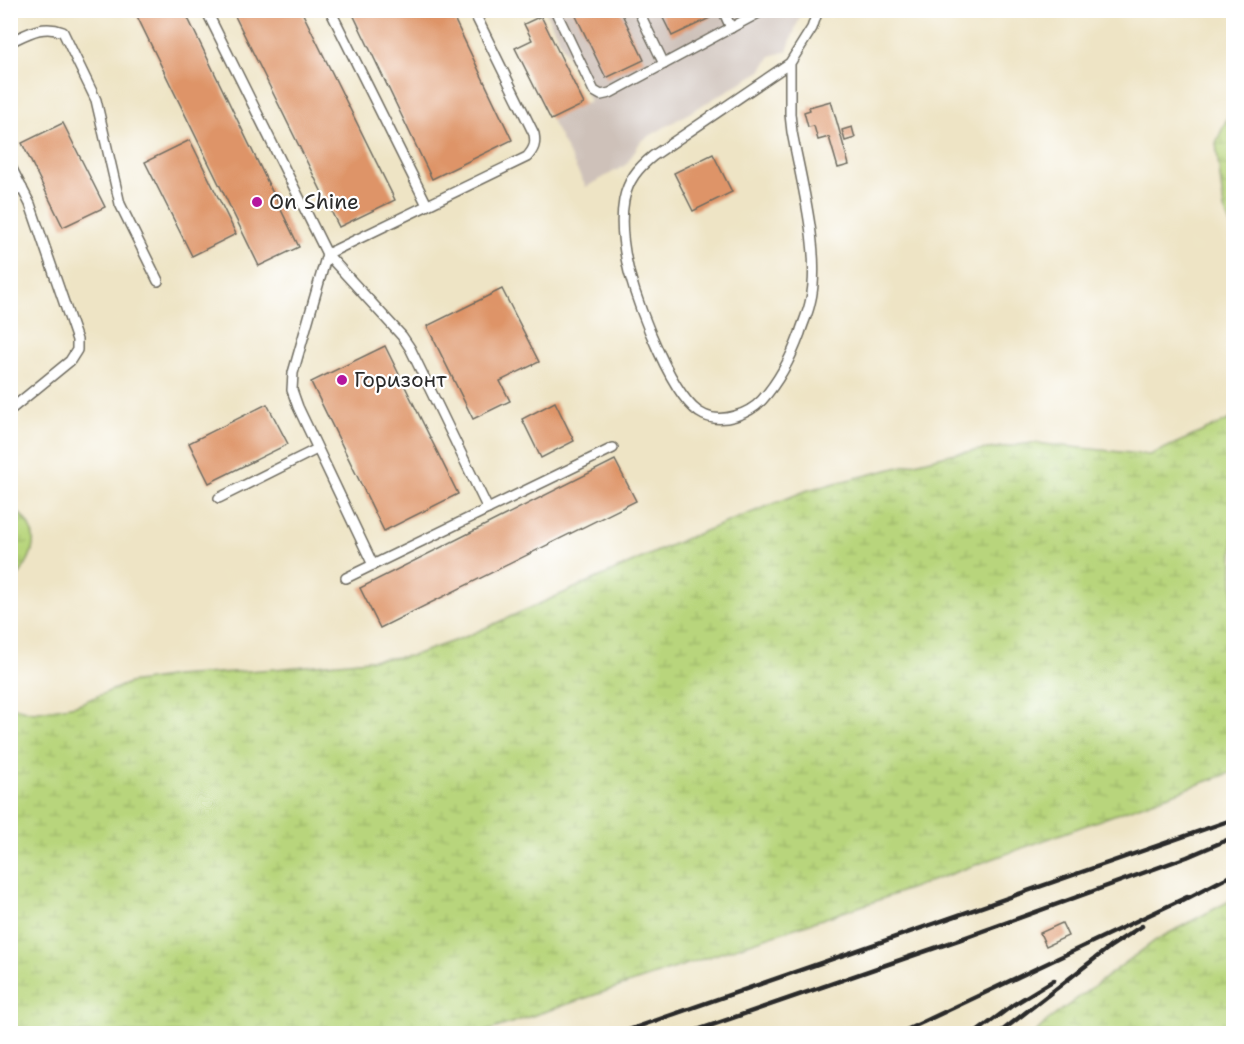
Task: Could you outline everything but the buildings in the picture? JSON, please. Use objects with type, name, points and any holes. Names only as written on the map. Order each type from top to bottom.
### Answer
[{"type":"lane","points":[[206,10],[327,254],[402,336],[410,348],[488,509]]},
{"type":"lane","points":[[330,10],[427,206]]},
{"type":"lane","points":[[373,565],[297,407],[292,390],[293,373],[327,254],[527,157],[533,150],[536,142],[534,134],[472,10]]},
{"type":"lane","points":[[555,10],[594,91],[601,95],[610,93],[764,10]]},
{"type":"lane","points":[[638,10],[664,64]]},
{"type":"lane","points":[[723,10],[731,28]]},
{"type":"lane","points":[[790,63],[792,132],[812,244],[814,274],[811,302],[795,348],[775,386],[758,405],[738,415],[720,419],[703,415],[679,391],[657,350],[629,272],[623,229],[624,202],[629,182],[640,167],[790,63],[812,28],[818,10]]},
{"type":"lane","points":[[10,42],[42,28],[53,28],[63,32],[96,100],[120,204],[158,281]]},
{"type":"lane","points":[[10,165],[30,204],[77,340],[77,350],[70,361],[10,410]]},
{"type":"lane","points":[[10,193],[22,188]]},
{"type":"lane","points":[[346,578],[613,448]]},
{"type":"lane","points":[[219,498],[317,449]]},
{"type":"shaded area","points":[[545,11],[802,11],[787,51],[771,56],[761,71],[641,141],[626,165],[586,187],[551,120],[590,101]]},
{"type":"green space","points":[[1233,105],[1233,231],[1224,209],[1216,143]]},
{"type":"green space","points":[[1233,418],[1233,772],[873,902],[481,1033],[11,1033],[11,706],[33,712],[76,705],[129,683],[175,676],[411,656],[465,637],[685,539],[808,490],[951,454],[1033,443],[1150,455]]},
{"type":"green space","points":[[11,509],[19,513],[26,521],[32,532],[33,541],[30,557],[11,587]]},
{"type":"green space","points":[[1233,899],[1233,1033],[1035,1033],[1047,1021],[1156,940]]},
{"type":"railway","points":[[617,1034],[1234,819]]},
{"type":"railway","points":[[686,1034],[961,939],[1187,857],[1234,837]]},
{"type":"railway","points":[[1180,902],[1234,874]]},
{"type":"railway","points":[[898,1034],[1187,897]]},
{"type":"railway","points":[[998,1034],[1111,946],[1142,926]]},
{"type":"railway","points":[[974,1034],[1013,1005],[1054,980]]},
{"type":"place","name":"On Shine","points":[[257,202]]},
{"type":"place","name":"Горизонт","points":[[342,380]]}]
